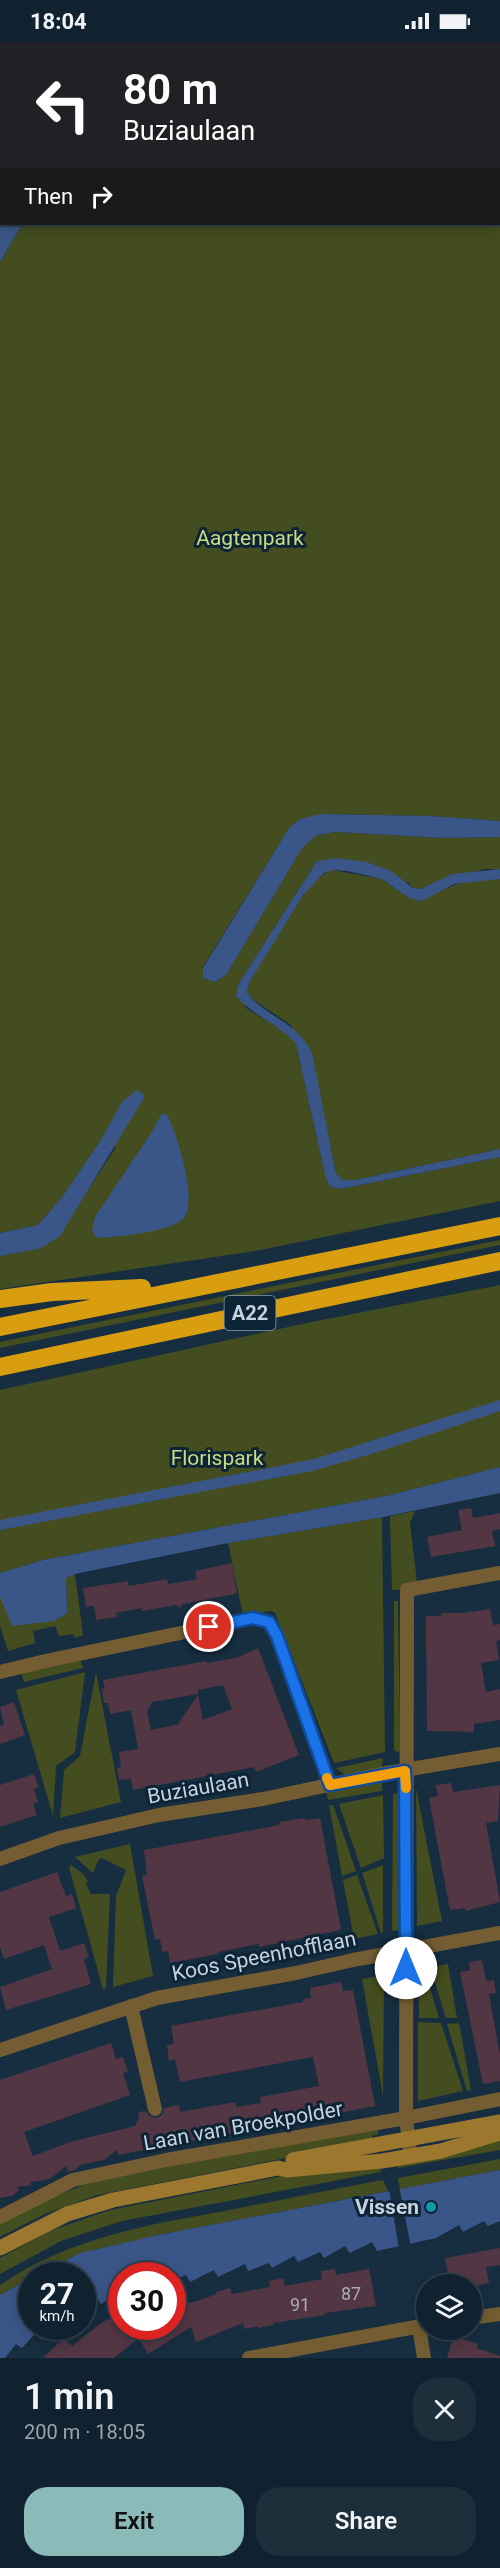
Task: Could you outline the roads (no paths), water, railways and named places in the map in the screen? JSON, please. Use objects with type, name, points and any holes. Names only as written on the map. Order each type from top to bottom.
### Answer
[{"type":"highway","name":"A22","points":[[0,1327],[500,1226]]},
{"type":"highway","name":"A22","points":[[0,1367],[500,1261]]},
{"type":"highway","name":"A22","points":[[0,1299],[52,1292],[208,1286]]},
{"type":"main road","name":"Laan van Broekpolder","points":[[278,2168],[285,2162],[500,2122]]},
{"type":"main road","name":"Laan van Broekpolder","points":[[0,2247],[67,2214],[112,2200],[278,2168],[287,2170],[353,2165],[441,2151],[500,2133]]},
{"type":"street","points":[[411,2156],[406,2118],[406,1590],[500,1573]]},
{"type":"street","points":[[0,1672],[253,1618],[269,1622],[277,1636],[330,1785]]},
{"type":"street","name":"Buziaulaan","points":[[0,1859],[59,1838],[159,1815],[263,1799],[500,1754]]},
{"type":"street","name":"Koos Speenhofflaan","points":[[0,2050],[157,1998],[500,1933]]},
{"type":"street","points":[[131,2006],[156,2109]]},
{"type":"street","name":"Laan van Broekpolder","points":[[0,2217],[73,2180],[165,2160],[406,2118],[500,2099]]},
{"type":"street","points":[[482,2317],[500,2314]]},
{"type":"street","points":[[249,2358],[416,2327]]},
{"type":"street","points":[[423,2340],[424,2358]]},
{"type":"water","points":[[2,225],[21,225],[0,262],[0,228]]},
{"type":"water","points":[[321,814],[431,816],[500,821],[500,837],[444,838],[337,832],[317,835],[302,848],[226,975],[214,982],[203,978],[203,968],[289,828],[300,819]]},
{"type":"water","points":[[337,858],[366,862],[391,871],[413,888],[421,889],[452,874],[500,869],[500,879],[454,884],[422,901],[409,898],[382,879],[347,871],[333,870],[324,873],[303,895],[249,983],[247,993],[298,1034],[312,1053],[336,1173],[343,1180],[355,1180],[500,1149],[500,1157],[340,1189],[331,1187],[326,1179],[296,1044],[236,996],[239,983],[317,861]]},
{"type":"water","points":[[137,1090],[145,1096],[60,1236],[41,1248],[0,1256],[0,1233],[38,1225],[62,1197],[99,1143],[122,1102]]},
{"type":"water","points":[[162,1113],[167,1115],[171,1124],[185,1168],[189,1199],[183,1219],[176,1224],[155,1230],[97,1238],[92,1231],[95,1217],[152,1132]]},
{"type":"water","points":[[500,1400],[500,1411],[378,1452],[312,1471],[0,1530],[0,1520],[314,1459]]},
{"type":"water","points":[[500,1467],[500,1493],[75,1574],[66,1578],[67,1613],[54,1621],[12,1626],[0,1597],[0,1573],[43,1560],[386,1496]]},
{"type":"water","points":[[500,2170],[500,2221],[488,2226],[484,2221],[463,2232],[459,2225],[436,2238],[377,2251],[372,2242],[350,2253],[345,2246],[324,2258],[320,2252],[298,2262],[294,2256],[272,2268],[269,2263],[248,2271],[245,2264],[218,2277],[214,2270],[190,2282],[186,2275],[186,2262],[108,2262],[108,2300],[101,2304],[96,2299],[96,2262],[63,2262],[80,2253],[158,2235]]},
{"type":"water","points":[[18,2285],[18,2340],[29,2340],[22,2348],[16,2344],[5,2358],[0,2358],[0,2295]]},
{"type":"place","name":"Vissen","points":[[431,2207]]},
{"type":"park label","name":"Aagtenpark","points":[[250,538]]},
{"type":"park label","name":"Florispark","points":[[217,1458]]}]
